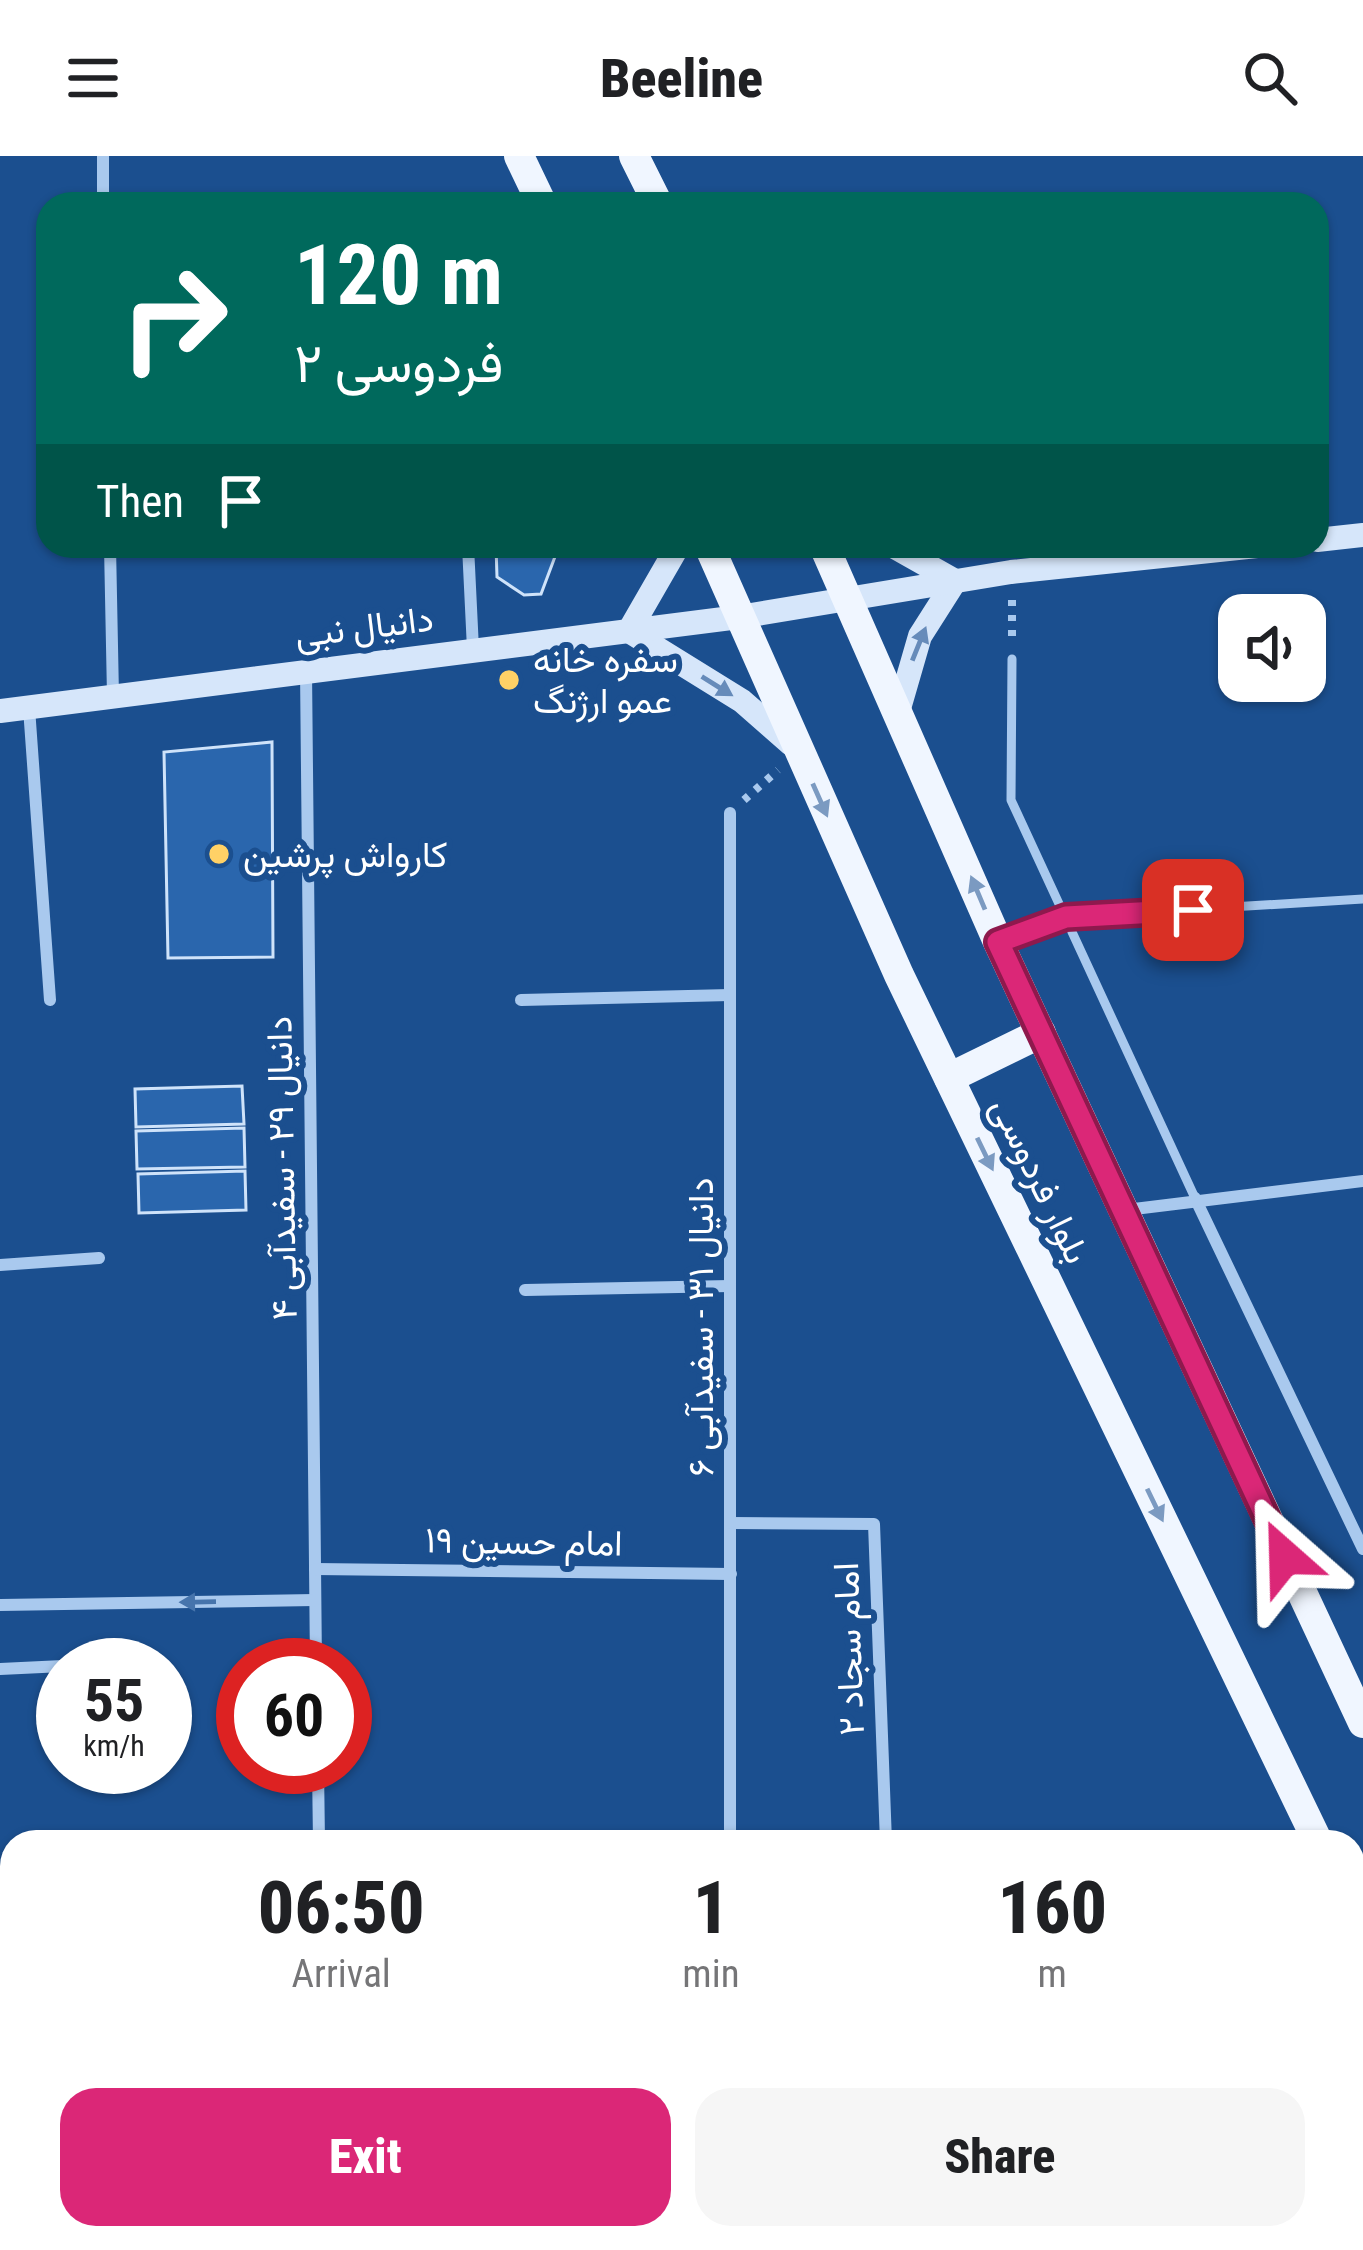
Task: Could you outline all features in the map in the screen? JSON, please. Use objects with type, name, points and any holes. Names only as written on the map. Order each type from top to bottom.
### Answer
[{"type":"main road","points":[[519,156],[536,192]]},
{"type":"main road","points":[[634,156],[652,192]]},
{"type":"main road","points":[[1329,539],[1363,535]]},
{"type":"main road","points":[[671,558],[628,631],[742,701],[798,751]]},
{"type":"main road","name":"بلوار فردوسی","points":[[714,558],[949,1078],[1312,1830]]},
{"type":"main road","name":"بلوار فردوسی","points":[[830,558],[998,942],[1363,1723]]},
{"type":"main road","points":[[898,712],[920,636],[955,581],[914,558]]},
{"type":"main road","name":"دانیال نبی","points":[[0,711],[628,631],[1011,572],[1143,558]]},
{"type":"main road","points":[[949,1078],[1041,1033]]},
{"type":"street","points":[[103,156],[104,192]]},
{"type":"street","points":[[110,558],[113,696]]},
{"type":"street","points":[[468,558],[472,649]]},
{"type":"street","name":"دانیال ۲۹ - سفیدآبی ۴","points":[[306,670],[316,1638]]},
{"type":"street","points":[[28,706],[50,1000]]},
{"type":"street","name":"دانیال ۳۱ - سفیدآبی ۶","points":[[730,813],[730,1830]]},
{"type":"street","points":[[521,1000],[730,995]]},
{"type":"street","points":[[1124,1210],[1363,1181]]},
{"type":"street","points":[[1195,1198],[1363,1549]]},
{"type":"street","points":[[0,1264],[99,1258]]},
{"type":"street","points":[[526,1290],[730,1286]]},
{"type":"street","name":"امام سجاد ۲","points":[[730,1523],[874,1524],[886,1830]]},
{"type":"street","name":"امام حسین ۱۹","points":[[315,1569],[731,1574]]},
{"type":"street","points":[[0,1605],[315,1600]]},
{"type":"street","points":[[0,1669],[36,1667]]},
{"type":"street","points":[[318,1794],[319,1830]]},
{"type":"lane","points":[[1012,659],[1012,800],[1195,1198]]},
{"type":"lane","points":[[998,942],[1066,917],[1363,899]]},
{"type":"path","points":[[1011,572],[1012,659]]},
{"type":"path","points":[[730,813],[798,751]]},
{"type":"building","points":[[496,558],[554,558],[541,594],[524,595],[497,577]]},
{"type":"building","name":"کارواش پرشین","points":[[272,742],[273,957],[168,958],[164,752]]},
{"type":"building","points":[[242,1086],[244,1124],[136,1127],[135,1089]]},
{"type":"building","points":[[244,1128],[245,1167],[137,1169],[136,1131]]},
{"type":"building","points":[[245,1171],[246,1210],[139,1213],[138,1174]]},
{"type":"place","name":"سفره خانه عمو ارژنگ","points":[[509,680]]},
{"type":"place","name":"کارواش پرشین","points":[[219,854]]},
{"type":"route","points":[[1193,910],[1066,917],[998,942],[1285,1557]]}]
